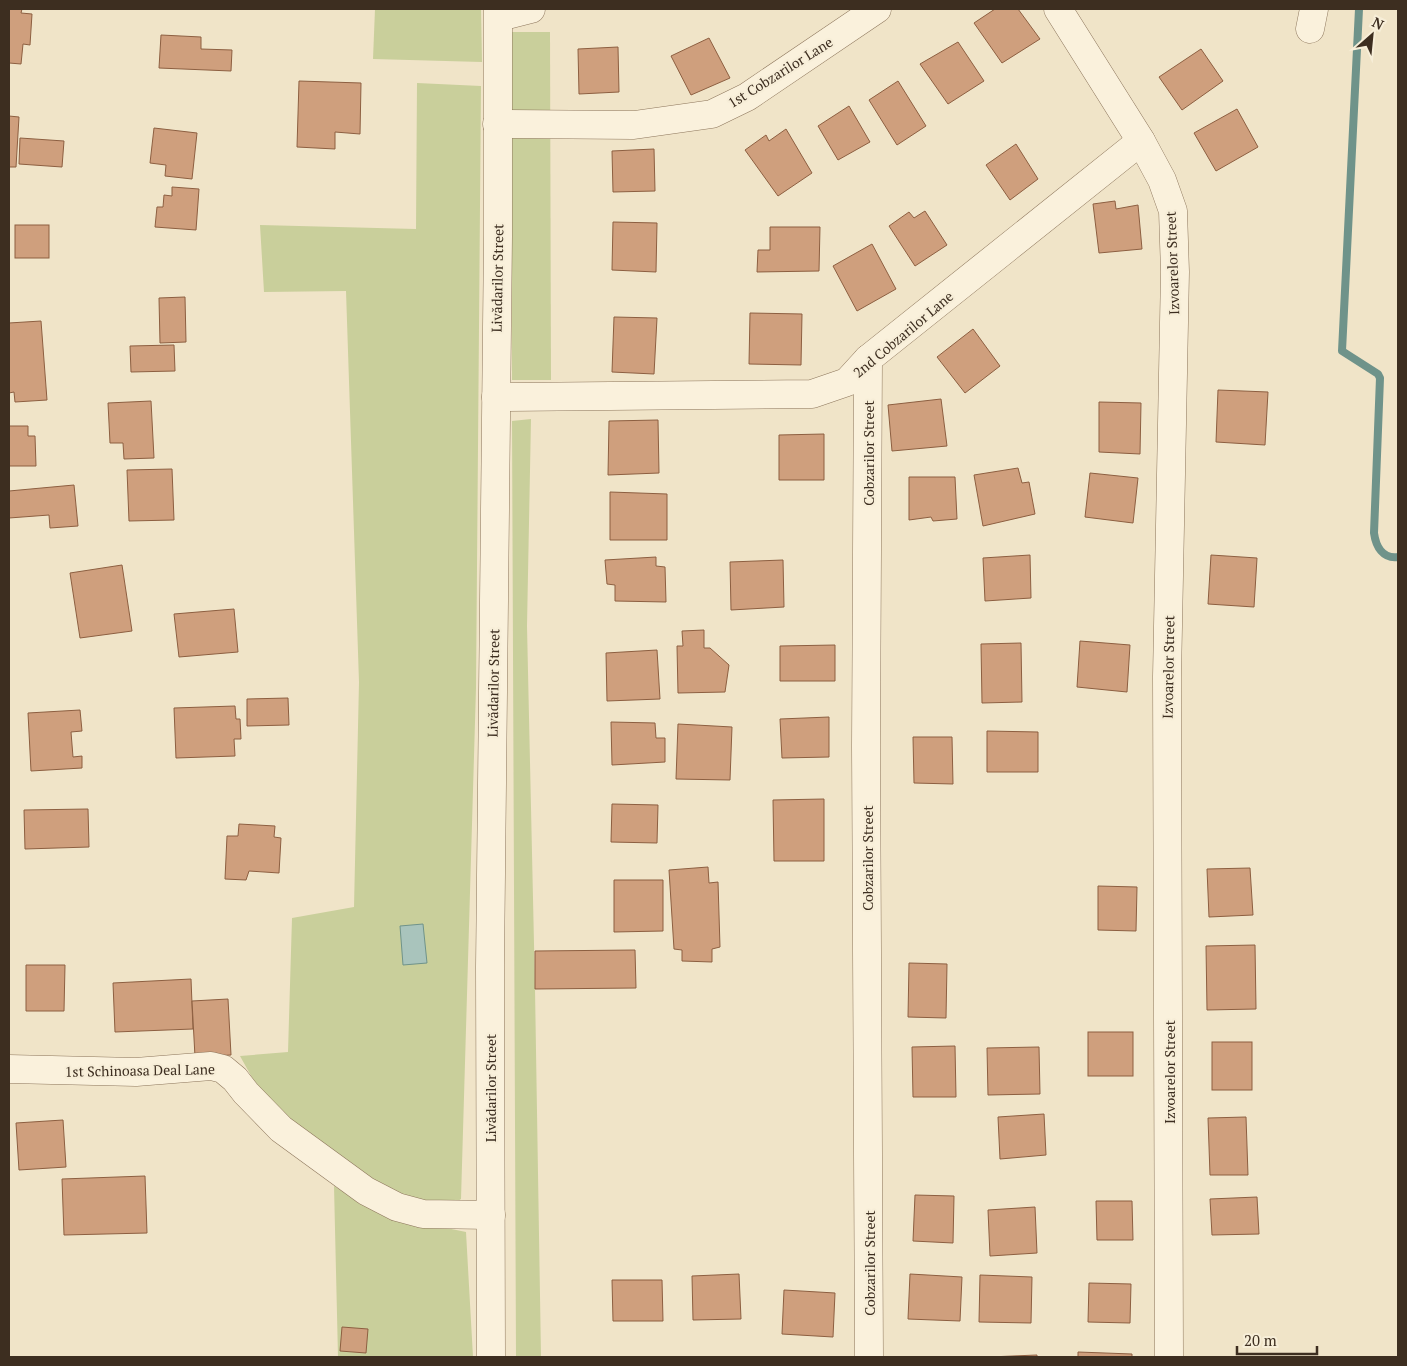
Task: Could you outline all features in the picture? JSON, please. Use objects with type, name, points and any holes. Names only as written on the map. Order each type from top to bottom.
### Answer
[{"type":"street","points":[[498,13],[531,9]]},
{"type":"street","name":"1st Cobzarilor Lane","points":[[497,124],[634,125],[712,114],[747,97],[877,9]]},
{"type":"street","name":"Izvoarelor Street","points":[[1058,9],[1141,141],[1162,180],[1173,211],[1175,272],[1167,677],[1169,1357]]},
{"type":"street","name":"Livădarilor Street","points":[[491,1357],[490,966],[498,236],[498,13]]},
{"type":"street","name":"2nd Cobzarilor Lane","points":[[496,397],[812,394],[847,382],[868,360],[1141,141]]},
{"type":"street","name":"Cobzarilor Street","points":[[868,360],[866,756],[869,1357]]},
{"type":"street","name":"1st Schinoasa Deal Lane","points":[[9,1069],[136,1072],[211,1066],[224,1069],[281,1129],[366,1191],[397,1207],[423,1214],[491,1215]]},
{"type":"green space","points":[[375,9],[481,9],[482,62],[373,59]]},
{"type":"green space","points":[[511,32],[550,32],[551,380],[512,380]]},
{"type":"green space","points":[[417,83],[481,86],[476,688],[461,1199],[449,1207],[400,1200],[265,1101],[240,1056],[288,1052],[292,918],[354,907],[359,682],[346,291],[264,292],[260,225],[416,229]]},
{"type":"green space","points":[[531,419],[527,626],[541,1357],[516,1357],[512,421]]},
{"type":"green space","points":[[334,1186],[383,1215],[466,1232],[473,1357],[338,1357]]},
{"type":"water","points":[[423,924],[427,963],[403,965],[400,926]]},
{"type":"building","points":[[9,9],[22,9],[21,13],[32,14],[30,45],[23,44],[21,64],[9,63]]},
{"type":"building","points":[[995,9],[1018,9],[1040,39],[1002,63],[974,23]]},
{"type":"building","points":[[161,35],[201,37],[201,49],[232,50],[231,71],[159,68]]},
{"type":"building","points":[[709,38],[730,78],[691,95],[671,56]]},
{"type":"building","points":[[958,42],[984,81],[948,104],[920,64]]},
{"type":"building","points":[[618,47],[619,92],[579,94],[578,49]]},
{"type":"building","points":[[1201,49],[1223,81],[1182,110],[1159,77]]},
{"type":"building","points":[[299,81],[361,83],[360,134],[335,132],[335,149],[297,147]]},
{"type":"building","points":[[898,81],[926,126],[897,145],[869,100]]},
{"type":"building","points":[[849,106],[870,142],[838,160],[818,126]]},
{"type":"building","points":[[1237,109],[1258,147],[1216,171],[1194,133]]},
{"type":"building","points":[[9,116],[19,117],[16,167],[9,167]]},
{"type":"building","points":[[154,128],[197,133],[192,179],[165,176],[166,165],[150,163]]},
{"type":"building","points":[[786,129],[812,173],[778,196],[745,150],[766,135],[769,141]]},
{"type":"building","points":[[20,138],[64,141],[62,167],[19,164]]},
{"type":"building","points":[[1016,144],[1038,179],[1010,200],[986,165]]},
{"type":"building","points":[[654,149],[655,191],[613,192],[612,151]]},
{"type":"building","points":[[172,187],[199,189],[196,230],[155,227],[157,207],[163,207],[164,195],[172,196]]},
{"type":"building","points":[[1115,201],[1116,209],[1138,205],[1142,249],[1099,253],[1093,204]]},
{"type":"building","points":[[925,211],[947,245],[915,266],[889,226],[909,212],[914,218]]},
{"type":"building","points":[[613,222],[657,223],[656,272],[612,270]]},
{"type":"building","points":[[15,225],[49,225],[49,258],[15,258]]},
{"type":"building","points":[[770,227],[820,227],[819,271],[757,272],[758,250],[770,250]]},
{"type":"building","points":[[872,244],[896,289],[857,311],[833,266]]},
{"type":"building","points":[[185,297],[186,342],[160,343],[159,298]]},
{"type":"building","points":[[750,313],[802,314],[801,365],[749,364]]},
{"type":"building","points":[[614,317],[657,318],[654,374],[612,372]]},
{"type":"building","points":[[41,321],[47,400],[15,402],[14,392],[9,393],[9,323]]},
{"type":"building","points":[[973,329],[1000,366],[965,393],[937,357]]},
{"type":"building","points":[[174,345],[175,371],[131,372],[130,346]]},
{"type":"building","points":[[1218,390],[1268,392],[1265,445],[1216,442]]},
{"type":"building","points":[[941,399],[947,446],[892,451],[888,405]]},
{"type":"building","points":[[151,401],[154,458],[124,459],[123,443],[110,443],[108,403]]},
{"type":"building","points":[[1099,402],[1141,403],[1140,454],[1099,452]]},
{"type":"building","points":[[658,420],[659,473],[608,475],[609,421]]},
{"type":"building","points":[[9,426],[28,426],[28,436],[35,436],[36,466],[9,466]]},
{"type":"building","points":[[824,434],[824,480],[779,480],[779,435]]},
{"type":"building","points":[[1018,468],[1022,483],[1029,482],[1035,514],[983,526],[974,475]]},
{"type":"building","points":[[172,469],[174,520],[129,521],[127,470]]},
{"type":"building","points":[[1090,473],[1138,478],[1133,523],[1085,517]]},
{"type":"building","points":[[909,477],[955,477],[957,519],[933,521],[931,517],[909,520]]},
{"type":"building","points":[[74,485],[78,526],[50,528],[49,515],[9,518],[9,491]]},
{"type":"building","points":[[610,492],[667,494],[667,540],[610,540]]},
{"type":"building","points":[[1030,555],[1031,598],[985,601],[983,558]]},
{"type":"building","points":[[1211,555],[1257,558],[1254,607],[1208,604]]},
{"type":"building","points":[[656,557],[656,566],[665,567],[666,602],[615,601],[615,585],[607,584],[605,560]]},
{"type":"building","points":[[783,560],[784,607],[731,610],[730,562]]},
{"type":"building","points":[[122,565],[132,631],[80,638],[70,573]]},
{"type":"building","points":[[234,609],[238,652],[179,657],[174,614]]},
{"type":"building","points":[[704,630],[704,648],[710,648],[729,665],[725,692],[678,693],[677,646],[683,646],[682,631]]},
{"type":"building","points":[[1080,641],[1130,645],[1127,692],[1077,687]]},
{"type":"building","points":[[1021,643],[1022,702],[982,703],[981,644]]},
{"type":"building","points":[[835,645],[835,681],[780,681],[780,646]]},
{"type":"building","points":[[657,650],[660,699],[607,701],[606,653]]},
{"type":"building","points":[[288,698],[289,725],[247,726],[247,699]]},
{"type":"building","points":[[235,706],[236,719],[240,719],[241,739],[234,739],[235,756],[176,758],[174,708]]},
{"type":"building","points":[[80,710],[82,731],[71,732],[73,757],[82,756],[82,768],[31,771],[28,713]]},
{"type":"building","points":[[829,717],[829,757],[782,758],[780,719]]},
{"type":"building","points":[[611,722],[655,723],[656,738],[665,738],[665,762],[612,765]]},
{"type":"building","points":[[678,724],[732,727],[730,780],[676,779]]},
{"type":"building","points":[[987,731],[1038,732],[1038,772],[987,772]]},
{"type":"building","points":[[913,737],[952,737],[953,784],[914,783]]},
{"type":"building","points":[[824,799],[824,861],[774,861],[773,800]]},
{"type":"building","points":[[612,804],[658,805],[657,843],[611,842]]},
{"type":"building","points":[[88,809],[89,847],[25,849],[24,810]]},
{"type":"building","points":[[239,824],[275,826],[274,837],[281,838],[279,873],[249,871],[246,880],[225,879],[227,836],[238,836]]},
{"type":"building","points":[[708,867],[709,883],[718,882],[720,947],[712,949],[712,962],[682,961],[682,950],[674,949],[669,870]]},
{"type":"building","points":[[1250,868],[1253,915],[1209,917],[1207,869]]},
{"type":"building","points":[[614,880],[663,880],[663,931],[614,932]]},
{"type":"building","points":[[1098,886],[1137,887],[1136,931],[1098,930]]},
{"type":"building","points":[[1255,945],[1256,1009],[1207,1010],[1206,946]]},
{"type":"building","points":[[635,950],[636,988],[535,989],[535,951]]},
{"type":"building","points":[[909,963],[947,964],[946,1018],[908,1017]]},
{"type":"building","points":[[26,965],[65,965],[64,1011],[26,1011]]},
{"type":"building","points":[[191,979],[193,1029],[115,1032],[113,983]]},
{"type":"building","points":[[228,999],[231,1055],[195,1057],[192,1001]]},
{"type":"building","points":[[1088,1032],[1133,1032],[1133,1076],[1088,1076]]},
{"type":"building","points":[[1212,1042],[1252,1042],[1252,1090],[1212,1090]]},
{"type":"building","points":[[955,1046],[956,1097],[913,1097],[912,1047]]},
{"type":"building","points":[[1039,1047],[1040,1094],[988,1095],[987,1048]]},
{"type":"building","points":[[1044,1114],[1046,1155],[1000,1159],[998,1117]]},
{"type":"building","points":[[1246,1117],[1248,1175],[1210,1175],[1208,1118]]},
{"type":"building","points":[[63,1120],[66,1167],[19,1170],[16,1123]]},
{"type":"building","points":[[145,1176],[147,1233],[64,1235],[62,1179]]},
{"type":"building","points":[[915,1195],[954,1196],[953,1243],[913,1241]]},
{"type":"building","points":[[1257,1197],[1259,1234],[1212,1235],[1210,1199]]},
{"type":"building","points":[[1096,1201],[1132,1201],[1133,1240],[1097,1240]]},
{"type":"building","points":[[1035,1207],[1037,1253],[990,1256],[988,1210]]},
{"type":"building","points":[[739,1274],[741,1319],[693,1320],[692,1276]]},
{"type":"building","points":[[910,1274],[962,1277],[960,1321],[908,1319]]},
{"type":"building","points":[[980,1275],[1032,1277],[1031,1323],[979,1322]]},
{"type":"building","points":[[612,1280],[662,1280],[663,1321],[613,1321]]},
{"type":"building","points":[[1089,1283],[1131,1284],[1130,1323],[1088,1322]]},
{"type":"building","points":[[784,1290],[835,1293],[833,1337],[782,1334]]},
{"type":"building","points":[[342,1327],[368,1329],[366,1353],[340,1351]]},
{"type":"building","points":[[1078,1352],[1132,1354],[1132,1357],[1078,1357]]},
{"type":"building","points":[[1037,1355],[1037,1357],[989,1357]]},
{"type":"waterway","points":[[1359,9],[1342,351],[1378,374],[1380,378],[1374,533],[1376,543],[1381,551],[1388,556],[1398,557]]}]
